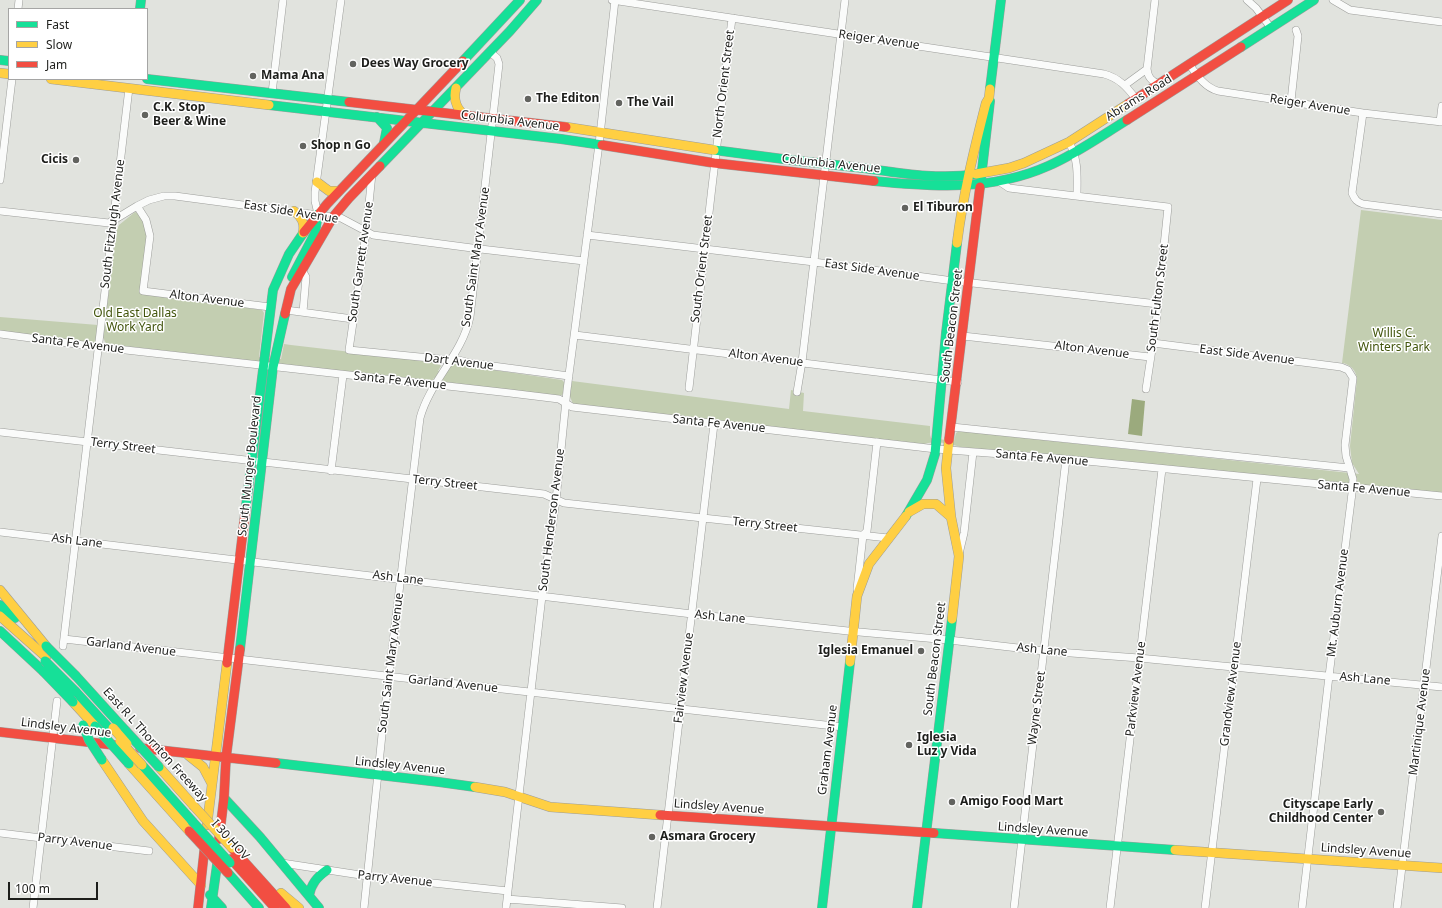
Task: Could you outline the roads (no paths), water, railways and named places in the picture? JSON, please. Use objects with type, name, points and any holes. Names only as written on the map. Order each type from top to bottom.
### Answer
[{"type":"main road","name":"South Munger Boulevard","points":[[198,908],[215,757],[273,290],[289,254],[318,214],[520,0]]},
{"type":"main road","name":"South Munger Boulevard","points":[[211,908],[224,798],[226,758],[251,561],[273,367],[291,289],[333,216],[490,52],[537,0]]},
{"type":"main road","points":[[989,98],[1001,0]]},
{"type":"main road","name":"Abrams Road","points":[[968,175],[982,174],[1009,168],[1024,163],[1069,142],[1288,0]]},
{"type":"main road","name":"Abrams Road","points":[[965,186],[1000,182],[1047,167],[1075,153],[1314,0]]},
{"type":"main road","name":"Columbia Avenue","points":[[148,79],[600,132],[715,151],[825,164],[925,175],[968,175]]},
{"type":"main road","name":"Columbia Avenue","points":[[67,80],[130,84],[212,98],[599,144],[714,163],[824,176],[914,185],[965,186]]},
{"type":"main road","points":[[212,98],[214,86]]},
{"type":"main road","points":[[457,86],[454,94],[454,103],[458,110],[465,116]]},
{"type":"main road","name":"South Beacon Street","points":[[917,908],[959,556],[951,517],[946,468],[958,382],[980,185],[990,117],[989,98]]},
{"type":"main road","name":"South Beacon Street","points":[[936,449],[952,281],[965,186],[982,116],[989,98]]},
{"type":"main road","points":[[1136,98],[1149,105]]},
{"type":"main road","points":[[378,117],[387,128],[386,138],[382,147]]},
{"type":"main road","points":[[333,216],[333,212],[338,203],[353,184],[354,176]]},
{"type":"main road","points":[[317,182],[329,191],[339,192]]},
{"type":"main road","points":[[294,210],[304,220],[303,233]]},
{"type":"main road","points":[[291,289],[291,278],[315,233],[318,214]]},
{"type":"main road","name":"Graham Avenue","points":[[822,908],[857,596],[869,564],[908,513],[927,480],[936,449]]},
{"type":"main road","points":[[908,513],[923,504],[929,503],[936,504],[951,517]]},
{"type":"main road","points":[[0,590],[46,646]]},
{"type":"main road","name":"East R L Thornton Freeway","points":[[0,606],[46,646],[76,676],[286,908]]},
{"type":"main road","name":"I 30 HOV","points":[[0,616],[46,659],[76,690],[271,908]]},
{"type":"main road","name":"I 30 HOV","points":[[0,620],[46,659]]},
{"type":"main road","points":[[0,631],[43,671],[96,726],[259,908]]},
{"type":"main road","points":[[73,702],[89,740],[143,821],[222,908]]},
{"type":"main road","name":"Lindsley Avenue","points":[[0,732],[492,790],[558,808],[1442,868]]},
{"type":"main road","points":[[187,754],[203,767],[212,784]]},
{"type":"main road","name":"East R L Thornton Freeway","points":[[224,798],[282,863],[319,908]]},
{"type":"main road","name":"I 30 HOV","points":[[230,861],[275,908]]},
{"type":"main road","points":[[251,868],[299,908]]},
{"type":"main road","points":[[309,896],[314,880],[327,870]]},
{"type":"street","points":[[272,93],[283,0]]},
{"type":"street","points":[[318,214],[315,201],[317,182],[341,0]]},
{"type":"street","name":"Reiger Avenue","points":[[614,0],[1104,74],[1113,76],[1125,85],[1136,98]]},
{"type":"street","name":"South Henderson Avenue","points":[[506,908],[542,596],[556,500],[569,376],[599,144],[614,0]]},
{"type":"street","points":[[797,392],[814,262],[844,0]]},
{"type":"street","points":[[1155,0],[1147,69],[1149,77],[1154,82],[1159,84]]},
{"type":"street","points":[[1247,0],[1263,16],[1271,28]]},
{"type":"street","points":[[1333,0],[1350,10],[1442,22]]},
{"type":"street","name":"North Orient Street","points":[[715,151],[732,18]]},
{"type":"street","points":[[1291,101],[1298,36],[1296,30]]},
{"type":"street","name":"South Saint Mary Avenue","points":[[364,908],[389,677],[420,418],[423,407],[434,385],[462,341],[467,329],[478,249],[499,64],[497,58],[490,52]]},
{"type":"street","name":"Reiger Avenue","points":[[1189,64],[1205,85],[1218,91],[1363,113],[1441,122]]},
{"type":"street","points":[[1125,85],[1147,69]]},
{"type":"street","points":[[0,180],[2,139],[12,80]]},
{"type":"street","name":"South Fitzhugh Avenue","points":[[64,643],[130,84]]},
{"type":"street","points":[[1441,122],[1442,106]]},
{"type":"street","points":[[1363,113],[1352,193],[1354,200],[1363,204],[1442,214]]},
{"type":"street","points":[[1000,182],[1009,188],[1077,196],[1077,168],[1075,153],[1069,142]]},
{"type":"street","name":"South Orient Street","points":[[689,388],[715,151]]},
{"type":"street","name":"South Garrett Avenue","points":[[349,350],[366,232],[372,174]]},
{"type":"street","name":"East Side Avenue","points":[[0,211],[105,224],[137,206],[156,198],[175,196],[333,216],[341,218],[373,236],[584,261]]},
{"type":"street","name":"South Fulton Street","points":[[1077,196],[1168,207],[1158,304],[1146,389]]},
{"type":"street","name":"Alton Avenue","points":[[137,206],[146,220],[150,236],[144,291],[270,307]]},
{"type":"street","name":"East Side Avenue","points":[[587,235],[814,262],[952,281],[1158,304]]},
{"type":"street","points":[[302,270],[306,277],[303,312]]},
{"type":"street","points":[[286,310],[353,319]]},
{"type":"street","name":"Santa Fe Avenue","points":[[0,334],[99,347],[552,398],[560,399],[572,407],[936,449],[1066,459],[1442,496]]},
{"type":"street","name":"Alton Avenue","points":[[575,335],[958,382]]},
{"type":"street","name":"Alton Avenue","points":[[963,336],[1150,357]]},
{"type":"street","name":"East Side Avenue","points":[[1153,343],[1341,367]]},
{"type":"street","name":"Dart Avenue","points":[[349,350],[459,360],[470,363],[569,376]]},
{"type":"street","name":"Mt. Auburn Avenue","points":[[1302,908],[1353,479],[1346,456],[1345,445],[1352,378],[1348,370],[1341,367]]},
{"type":"street","points":[[331,471],[343,375]]},
{"type":"street","name":"Fairview Avenue","points":[[657,908],[714,424]]},
{"type":"street","name":"Santa Fe Avenue","points":[[952,427],[1349,468]]},
{"type":"street","name":"Terry Street","points":[[0,432],[331,471],[544,494],[564,503],[888,538]]},
{"type":"street","name":"Graham Avenue","points":[[857,596],[863,535],[867,531],[877,442]]},
{"type":"street","name":"South Beacon Street","points":[[959,556],[964,533],[973,452]]},
{"type":"street","name":"Wayne Street","points":[[1014,908],[1066,459]]},
{"type":"street","name":"Parkview Avenue","points":[[1110,908],[1162,469]]},
{"type":"street","name":"Grandview Avenue","points":[[1205,908],[1257,479]]},
{"type":"street","name":"Ash Lane","points":[[0,532],[854,632],[949,640],[1044,651],[1139,658],[1442,687]]},
{"type":"street","name":"Martinique Avenue","points":[[1397,908],[1442,536]]},
{"type":"street","name":"Garland Avenue","points":[[64,643],[228,658],[843,727]]},
{"type":"street","points":[[33,908],[57,701]]},
{"type":"street","name":"Parry Avenue","points":[[0,833],[149,851]]},
{"type":"street","name":"Parry Avenue","points":[[282,863],[367,876],[508,891]]},
{"type":"street","points":[[507,899],[622,908]]},
{"type":"place","name":"Dees Way Grocery","points":[[353,64]]},
{"type":"place","name":"Mama Ana","points":[[253,76]]},
{"type":"place","name":"The Editon","points":[[528,99]]},
{"type":"place","name":"The Vail","points":[[619,103]]},
{"type":"place","name":"C.K. Stop Beer & Wine","points":[[145,115]]},
{"type":"place","name":"Shop n Go","points":[[303,146]]},
{"type":"place","name":"Cicis","points":[[76,160]]},
{"type":"place","name":"El Tiburon","points":[[905,208]]},
{"type":"place","name":"Iglesia Emanuel","points":[[921,651]]},
{"type":"place","name":"Iglesia Luz y Vida","points":[[909,745]]},
{"type":"place","name":"Amigo Food Mart","points":[[952,802]]},
{"type":"place","name":"Cityscape Early Childhood Center","points":[[1381,812]]},
{"type":"place","name":"Asmara Grocery","points":[[652,837]]},
{"type":"park label","name":"Old East Dallas Work Yard","points":[[135,321]]},
{"type":"park label","name":"Willis C. Winters Park","points":[[1394,341]]}]
